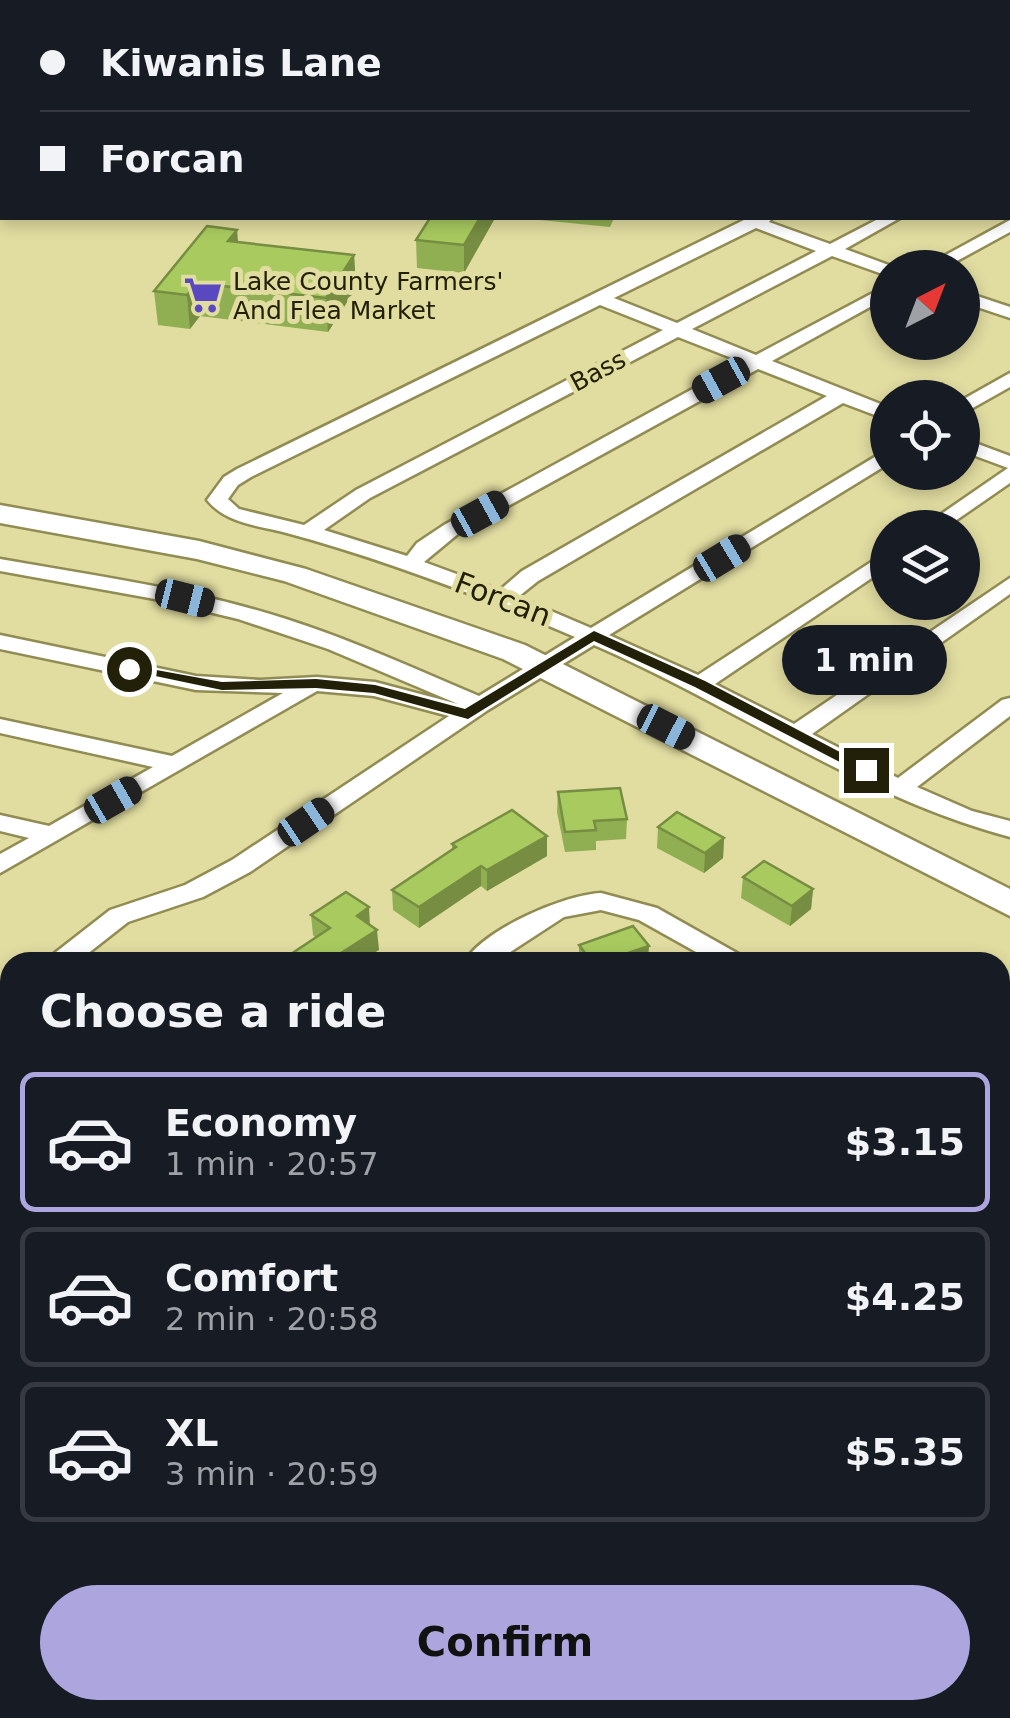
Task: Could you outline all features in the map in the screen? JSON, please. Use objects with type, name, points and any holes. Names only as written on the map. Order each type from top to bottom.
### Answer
[{"type":"main road","points":[[0,514],[199,550],[295,575],[432,620],[544,666],[1010,904]]},
{"type":"street","points":[[600,299],[759,220],[870,264]]},
{"type":"street","name":"Bass","points":[[308,532],[364,494],[888,220]]},
{"type":"street","points":[[963,250],[1010,224]]},
{"type":"street","points":[[600,299],[870,407]]},
{"type":"street","name":"Forcan","points":[[600,299],[244,473],[217,500],[232,513],[412,564],[594,635],[700,684],[900,788],[942,807],[1010,828]]},
{"type":"street","points":[[412,564],[418,552],[431,542],[870,300]]},
{"type":"street","points":[[980,302],[1010,313]]},
{"type":"street","points":[[980,397],[1010,378]]},
{"type":"street","points":[[503,598],[546,566],[841,396]]},
{"type":"street","points":[[980,451],[1010,463]]},
{"type":"street","points":[[73,952],[119,916],[194,891],[241,866],[474,710],[870,467]]},
{"type":"street","points":[[957,510],[1010,474]]},
{"type":"street","points":[[0,565],[185,598],[248,614],[355,652],[474,710]]},
{"type":"street","points":[[700,684],[870,569]]},
{"type":"street","points":[[798,733],[1010,584]]},
{"type":"street","points":[[0,642],[196,683],[260,688],[316,684],[375,689],[474,710]]},
{"type":"street","points":[[0,865],[316,684]]},
{"type":"street","points":[[900,788],[1010,705]]},
{"type":"street","points":[[0,726],[175,764]]},
{"type":"street","points":[[0,824],[51,836]]},
{"type":"street","points":[[492,952],[557,909],[601,900],[646,914],[715,952]]},
{"type":"building","points":[[429,220],[479,220],[464,245],[416,240]]},
{"type":"building","points":[[207,226],[237,230],[228,241],[354,255],[326,298],[197,283],[187,295],[154,291]]},
{"type":"building","points":[[620,788],[627,819],[594,821],[596,830],[565,832],[558,792]]},
{"type":"building","points":[[512,810],[547,836],[487,870],[481,866],[419,907],[392,890],[456,847],[452,844]]},
{"type":"building","points":[[677,812],[724,838],[705,853],[658,827]]},
{"type":"building","points":[[764,861],[813,889],[792,906],[743,877]]},
{"type":"building","points":[[346,892],[369,907],[357,916],[377,930],[343,952],[294,952],[330,928],[311,915]]},
{"type":"building","points":[[633,926],[649,946],[631,952],[584,952],[579,945]]},
{"type":"place","name":"Lake County Farmers' And Flea Market","points":[[203,295]]},
{"type":"route","points":[[129,669],[222,686],[316,684],[375,689],[468,714],[594,635],[700,684],[866,770]]}]
